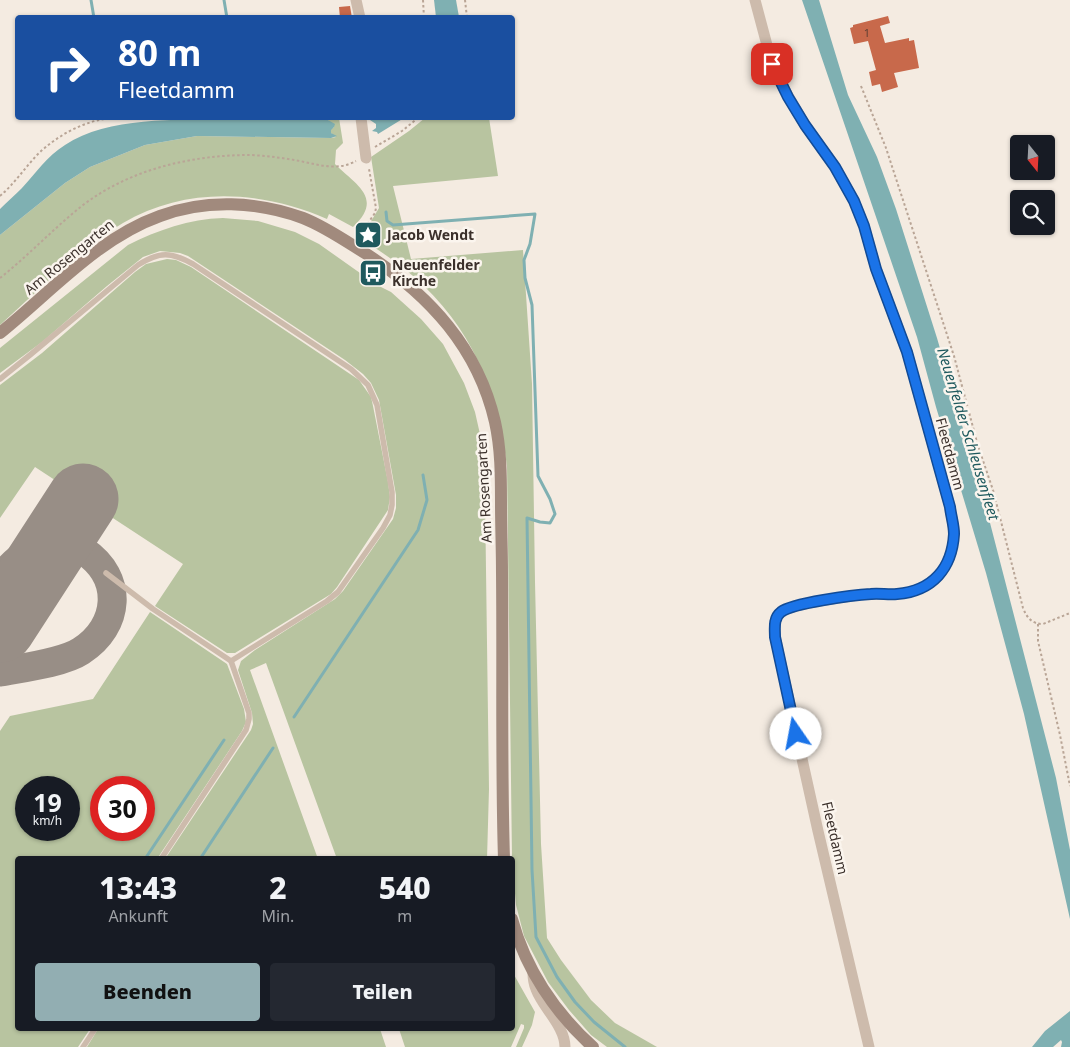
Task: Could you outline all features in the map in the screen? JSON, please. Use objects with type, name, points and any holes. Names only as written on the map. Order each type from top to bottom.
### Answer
[{"type":"main road","name":"Am Rosengarten","points":[[0,333],[112,239],[142,222],[179,210],[222,204],[265,208],[303,218],[325,228],[407,283],[428,302],[444,320],[471,358],[484,388],[495,423],[500,466],[504,856]]},
{"type":"main road","points":[[515,928],[532,971],[562,1015],[593,1047]]},
{"type":"street","points":[[356,0],[359,15]]},
{"type":"street","name":"Fleetdamm","points":[[755,0],[778,80],[805,125],[846,185],[860,218],[876,269],[907,352],[950,507],[954,532],[950,558],[937,579],[919,590],[898,594],[842,597],[790,607],[780,612],[775,621],[777,647],[869,1047]]},
{"type":"street","points":[[361,120],[366,155]]},
{"type":"street","points":[[532,971],[536,990],[559,1027],[565,1047]]},
{"type":"lane","points":[[0,379],[138,265],[148,259],[165,254],[174,255],[193,264],[351,368],[368,385],[377,405],[392,492],[390,515],[338,592],[231,661]]},
{"type":"lane","points":[[106,573],[152,609],[231,661],[249,713],[248,726],[163,856]]},
{"type":"lane","points":[[83,1047],[94,1031]]},
{"type":"path","points":[[423,0],[424,15]]},
{"type":"path","points":[[465,0],[467,15]]},
{"type":"path","points":[[861,86],[886,148],[954,356],[978,446],[993,490],[1023,608],[1032,622],[1038,624],[1043,624],[1070,613]]},
{"type":"path","points":[[0,196],[10,187],[37,154],[65,133],[95,120]]},
{"type":"path","points":[[0,278],[82,206],[105,190],[134,175],[199,158],[229,155],[263,156],[326,166],[342,166],[366,155],[416,120]]},
{"type":"path","points":[[353,245],[376,208],[366,155]]},
{"type":"path","points":[[1038,624],[1040,649],[1070,786]]},
{"type":"green space","points":[[328,120],[339,120],[343,143],[336,150],[335,164],[364,192],[366,200],[366,208],[362,217],[353,227],[329,214],[327,219],[302,209],[250,198],[224,196],[172,203],[147,211],[123,223],[90,245],[0,325],[0,235],[65,183],[90,167],[145,145],[197,136],[331,138],[336,137],[330,130],[334,127]]},
{"type":"green space","points":[[423,120],[489,120],[498,176],[393,186],[411,259],[523,250],[532,384],[541,844],[547,938],[591,1000],[615,1023],[657,1047],[607,1047],[591,1035],[548,982],[524,936],[516,905],[515,856],[512,856],[507,466],[497,412],[489,386],[478,362],[466,338],[451,316],[413,276],[361,238],[379,208],[371,157]]},
{"type":"green space","points":[[223,218],[258,221],[295,232],[319,244],[377,285],[391,292],[421,319],[443,344],[464,383],[475,412],[482,443],[485,496],[489,789],[487,856],[336,856],[266,663],[250,670],[317,856],[167,856],[251,730],[253,724],[252,713],[238,670],[241,661],[335,599],[343,591],[393,519],[396,508],[396,495],[379,400],[371,383],[345,360],[188,256],[180,253],[160,251],[143,257],[42,342],[0,373],[0,348],[128,245],[174,226]]},
{"type":"green space","points":[[167,259],[176,260],[191,267],[359,380],[371,397],[388,482],[390,497],[388,510],[331,594],[235,653],[227,653],[155,606],[183,564],[35,467],[0,518],[0,385],[42,353],[135,272],[146,264]]},
{"type":"green space","points":[[150,612],[227,664],[244,709],[246,722],[242,731],[159,856],[15,856],[15,1031],[89,1031],[78,1047],[0,1047],[0,731],[10,716],[93,699]]},
{"type":"green space","points":[[515,977],[535,1012],[532,1025],[522,1047],[516,1047],[524,1028],[524,1025],[521,1024],[511,1047],[405,1047],[400,1031],[515,1031]]},
{"type":"green space","points":[[97,1031],[381,1031],[386,1047],[87,1047]]},
{"type":"water","points":[[434,0],[456,0],[459,15],[436,15]]},
{"type":"water","points":[[802,0],[819,0],[848,95],[877,157],[896,209],[937,338],[989,519],[1056,778],[1070,850],[1070,919],[1024,714],[986,573],[917,337]]},
{"type":"water","points":[[165,120],[328,120],[335,124],[331,133],[337,136],[331,138],[197,136],[145,145],[90,167],[65,183],[0,235],[0,209],[53,154],[82,136],[101,129]]},
{"type":"water","points":[[370,120],[401,120],[378,134],[372,131],[376,128],[376,124]]},
{"type":"water","points":[[1070,1011],[1070,1047],[1061,1047],[1061,1040],[1053,1047],[1032,1047],[1045,1031]]},
{"type":"building","points":[[350,6],[352,15],[340,15],[339,7]]},
{"type":"building","points":[[888,16],[890,23],[880,26],[885,43],[909,38],[909,41],[914,40],[919,68],[894,73],[898,87],[882,92],[880,84],[872,86],[869,72],[876,70],[868,41],[854,44],[850,28],[853,25]]},
{"type":"waterway","points":[[91,0],[94,15]]},
{"type":"waterway","points":[[224,0],[226,15]]},
{"type":"waterway","points":[[386,212],[387,221],[393,225],[535,214],[530,244],[524,260],[525,278],[532,305],[538,476],[550,499],[555,514],[550,523],[527,518],[532,870],[536,937],[557,977],[575,1002],[594,1022],[625,1047]]},
{"type":"waterway","points":[[294,717],[418,530],[427,500],[423,475]]},
{"type":"waterway","points":[[147,856],[224,740]]},
{"type":"waterway","points":[[202,856],[273,748]]},
{"type":"taxiway","points":[[0,581],[18,559],[34,550],[52,546],[73,547],[84,551],[97,562],[106,574],[111,588],[112,602],[110,615],[104,629],[94,641],[81,651],[53,662],[0,672]]},
{"type":"runway","points":[[0,627],[83,499]]},
{"type":"place","name":"Jacob Wendt","points":[[368,235]]},
{"type":"place","name":"Neuenfelder Kirche","points":[[373,273]]},
{"type":"route","points":[[772,64],[778,80],[805,125],[846,185],[864,226],[876,269],[907,352],[950,507],[954,532],[950,558],[937,579],[919,590],[898,594],[842,597],[790,607],[780,612],[775,621],[775,637],[796,734]]},
{"type":"water label","name":"Neuenfelder Schleusenfleet","points":[[968,434]]}]
